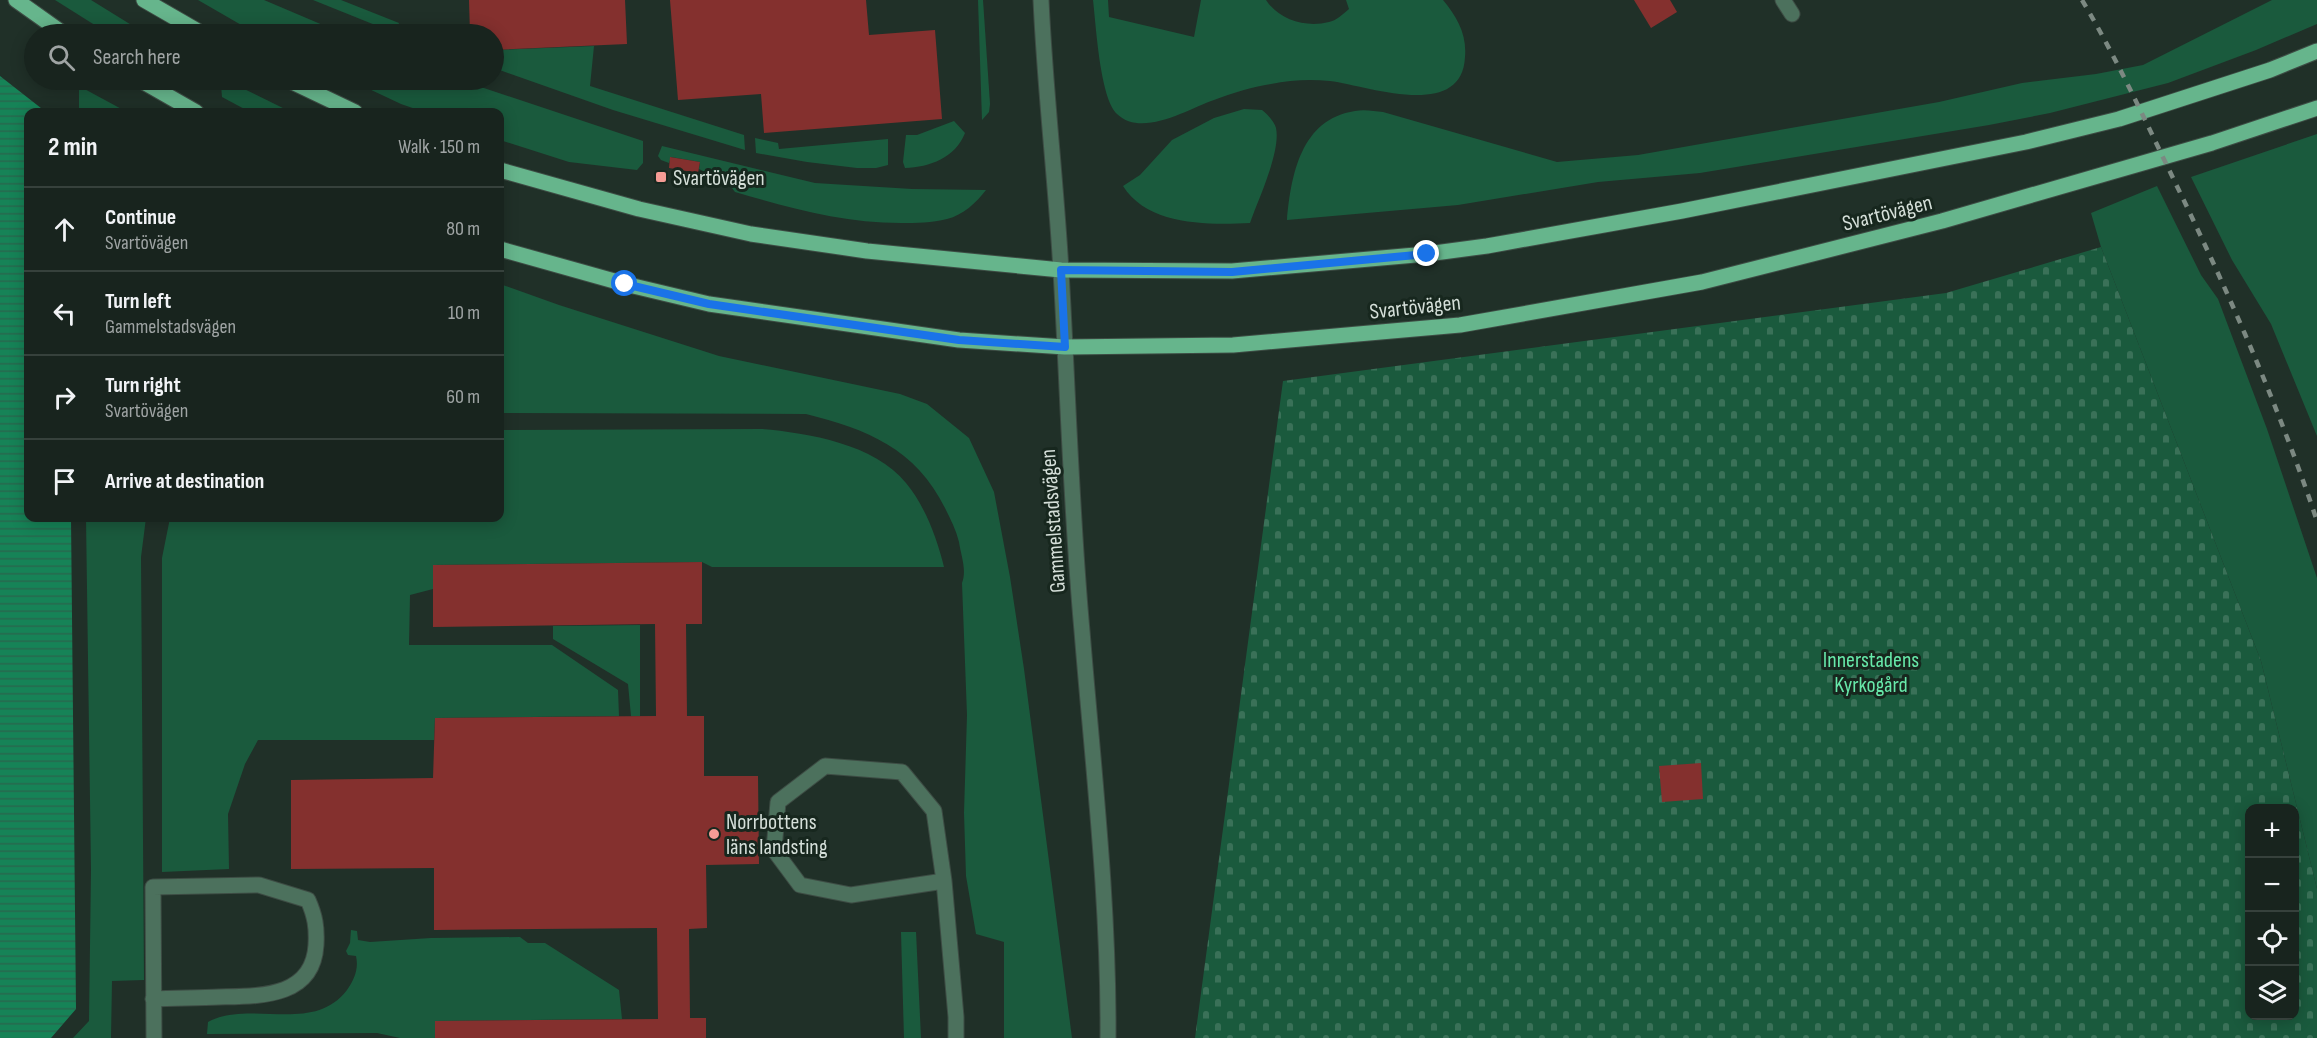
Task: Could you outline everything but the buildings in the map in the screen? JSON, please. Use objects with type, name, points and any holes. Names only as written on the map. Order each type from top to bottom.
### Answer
[{"type":"main road","points":[[16,0],[50,24]]},
{"type":"main road","points":[[144,0],[186,24]]},
{"type":"main road","name":"Svartövägen","points":[[504,171],[639,209],[751,234],[867,251],[1061,270],[1232,272],[1427,254],[1549,235],[1682,211],[2026,142],[2119,119],[2270,70],[2317,51]]},
{"type":"main road","points":[[157,90],[188,108]]},
{"type":"main road","points":[[309,90],[347,108]]},
{"type":"main road","name":"Svartövägen","points":[[504,250],[625,284],[709,304],[959,340],[1065,347],[1233,345],[1460,325],[1702,282],[1953,218],[2212,143],[2317,108]]},
{"type":"street","name":"Gammelstadsvägen","points":[[1041,0],[1045,82],[1061,270],[1081,621],[1102,855],[1109,972],[1108,1038]]},
{"type":"street","points":[[1783,0],[1792,14]]},
{"type":"street","points":[[944,881],[851,895],[800,885],[774,850],[778,802],[825,766],[902,772],[934,811],[944,881],[956,1038]]},
{"type":"street","points":[[153,999],[264,996],[289,988],[306,974],[315,959],[316,919],[308,900],[259,885],[153,887],[153,999],[154,1038]]},
{"type":"green space","points":[[55,0],[91,0],[130,24],[93,24]]},
{"type":"green space","points":[[198,0],[264,0],[320,24],[240,24]]},
{"type":"green space","points":[[313,0],[341,0],[399,23],[373,24]]},
{"type":"green space","points":[[978,0],[983,0],[990,104],[989,112],[982,120]]},
{"type":"green space","points":[[1093,0],[1108,0],[1109,17],[1194,37],[1201,0],[1266,0],[1278,13],[1294,21],[1320,24],[1337,19],[1349,9],[1346,0],[1443,0],[1453,13],[1463,33],[1465,57],[1460,77],[1448,88],[1431,94],[1411,95],[1330,81],[1293,81],[1242,90],[1178,115],[1139,123],[1127,121],[1117,114],[1106,93]]},
{"type":"green space","points":[[2272,0],[2317,0],[2317,24],[2168,83],[2050,113],[1700,173],[1598,182],[1458,205],[1287,220],[1296,168],[1311,137],[1322,125],[1337,116],[1355,111],[1383,112],[1557,162],[1638,155],[1939,102],[2022,83],[2096,74],[2143,65]]},
{"type":"green space","points":[[594,46],[590,86],[744,135],[745,150],[613,110],[504,72],[504,50]]},
{"type":"green space","points":[[79,90],[86,90],[120,108],[79,108]]},
{"type":"green space","points":[[221,90],[246,90],[283,108],[243,108],[222,97]]},
{"type":"green space","points":[[371,90],[490,90],[643,141],[643,163],[637,170],[569,162],[504,141],[504,108],[412,108]]},
{"type":"green space","points":[[1244,109],[1262,110],[1275,125],[1277,138],[1272,163],[1250,223],[1198,223],[1163,216],[1134,199],[1123,186],[1140,175],[1172,140],[1214,118]]},
{"type":"green space","points":[[954,121],[965,133],[955,149],[941,160],[924,166],[905,168],[903,162],[906,135],[917,135]]},
{"type":"green space","points":[[2317,134],[2317,436],[2271,324],[2232,260],[2191,177]]},
{"type":"green space","points":[[755,138],[778,143],[779,149],[888,139],[888,165],[876,168],[857,168],[756,153]]},
{"type":"green space","points":[[662,146],[815,183],[912,189],[986,190],[969,208],[947,219],[912,223],[858,220],[796,209],[735,192],[729,184],[699,169],[700,162],[671,157],[669,163],[661,160],[658,156]]},
{"type":"green space","points":[[2157,186],[2201,275],[2218,299],[2267,429],[2317,578],[2317,889],[2299,816],[2299,804],[2296,804],[2261,661],[2101,247],[2091,213]]},
{"type":"green space","name":"Innerstadens Kyrkogård","points":[[2101,247],[2261,661],[2296,804],[2245,804],[2245,1020],[2299,1020],[2299,816],[2317,889],[2317,1038],[1195,1038],[1283,381],[1946,293]]},
{"type":"green space","points":[[504,285],[719,356],[900,394],[927,404],[969,438],[994,492],[1010,577],[1072,1038],[1004,1038],[1004,942],[976,934],[966,876],[964,813],[967,715],[962,583],[964,568],[955,529],[933,488],[904,456],[869,435],[806,414],[504,413]]},
{"type":"green space","points":[[762,429],[840,443],[877,459],[906,483],[925,512],[944,567],[712,567],[702,562],[433,565],[433,589],[410,595],[409,645],[552,645],[618,690],[619,716],[435,718],[434,740],[258,740],[245,764],[228,814],[229,869],[162,872],[162,558],[169,522],[504,522],[504,430]]},
{"type":"green space","points":[[86,522],[145,522],[141,557],[144,980],[112,981],[111,1038],[73,1038],[89,1021],[91,870]]},
{"type":"green space","points":[[640,625],[640,716],[631,716],[628,684],[553,639],[553,626]]},
{"type":"green space","points":[[351,930],[357,931],[358,940],[370,942],[431,938],[520,937],[528,943],[545,943],[619,990],[622,1019],[436,1021],[435,1038],[400,1038],[377,1033],[207,1034],[208,1022],[225,1016],[299,1014],[317,1011],[333,1003],[347,990],[356,970],[356,956],[348,955],[346,951],[350,943]]},
{"type":"green space","points":[[901,932],[916,932],[921,1038],[904,1038]]},
{"type":"shaded area","points":[[0,76],[41,108],[24,108],[24,522],[71,522],[76,1009],[51,1038],[0,1038]]},
{"type":"railway","points":[[2082,0],[2129,88],[2232,304],[2269,390],[2317,521]]},
{"type":"place","name":"Svartövägen","points":[[661,177]]},
{"type":"place","name":"Norrbottens läns landsting","points":[[714,834]]},
{"type":"route","points":[[625,284],[709,304],[959,340],[1065,347],[1061,270],[1232,272],[1427,254]]}]
